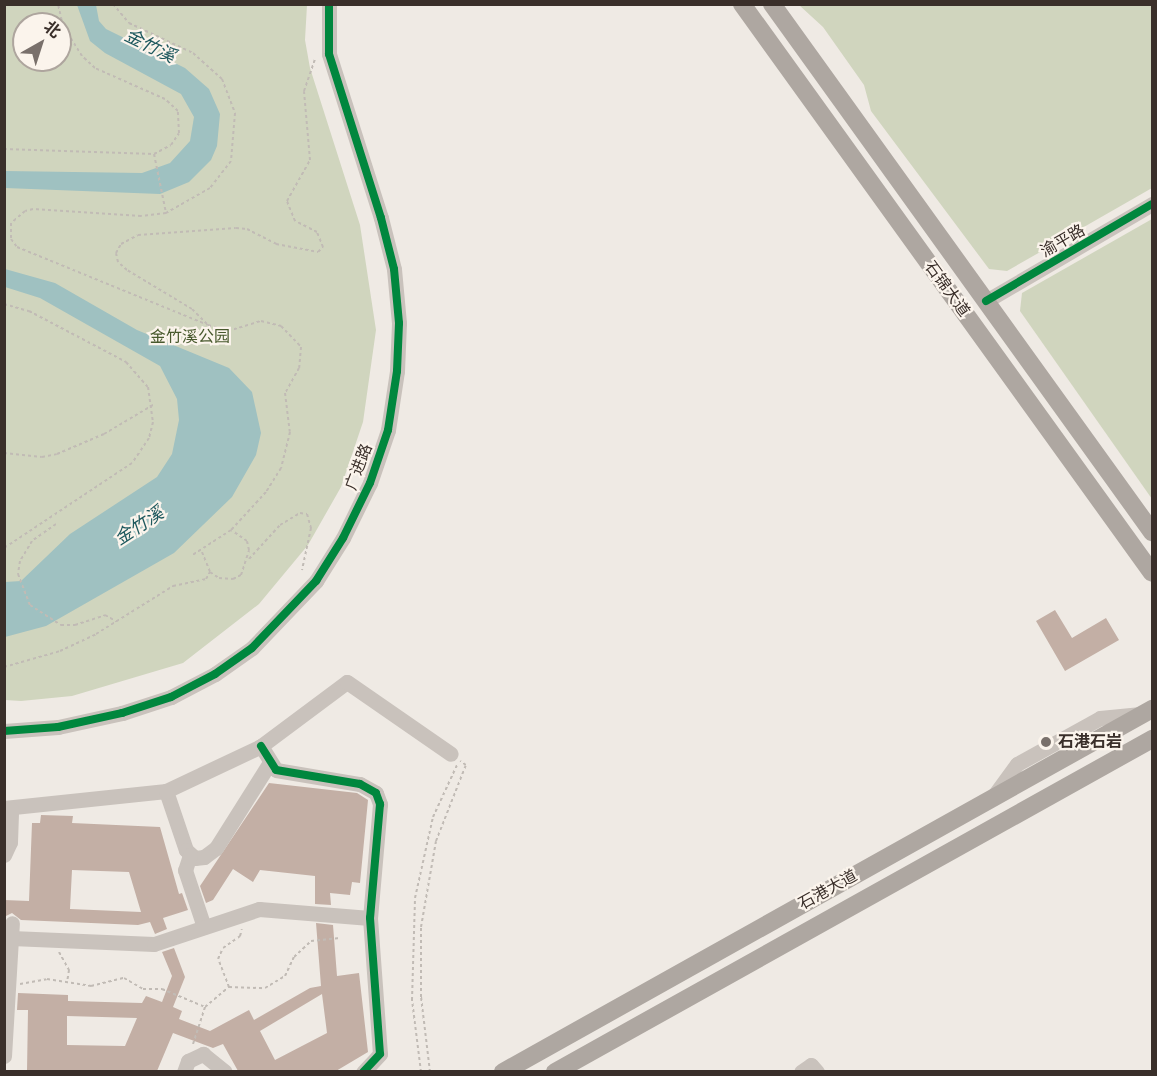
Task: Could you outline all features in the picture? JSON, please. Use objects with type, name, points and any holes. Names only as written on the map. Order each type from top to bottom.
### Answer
[{"type":"main road","name":"石锦大道","points":[[742,4],[1152,571]]},
{"type":"main road","name":"石锦大道","points":[[772,4],[1152,532]]},
{"type":"main road","name":"石港大道","points":[[503,1071],[1148,711]]},
{"type":"main road","name":"石港大道","points":[[555,1071],[1152,739]]},
{"type":"street","name":"广进路","points":[[4,731],[58,727],[122,713],[171,697],[215,674],[252,648],[316,581],[343,538],[370,483],[388,430],[397,371],[399,323],[394,269],[381,218],[329,54],[329,4]]},
{"type":"street","name":"渝平路","points":[[986,301],[1152,204]]},
{"type":"street","points":[[4,855],[10,842],[8,809],[166,791],[261,746],[338,684],[347,682],[451,754]]},
{"type":"street","points":[[261,746],[269,765],[287,774],[360,784],[376,793],[380,804],[370,918],[380,1054],[363,1071]]},
{"type":"street","points":[[189,855],[204,857],[216,848],[269,765]]},
{"type":"street","points":[[166,791],[189,855],[185,870],[204,927]]},
{"type":"street","points":[[4,1056],[11,930],[55,939],[154,944],[240,915],[275,909],[370,918]]},
{"type":"street","points":[[186,1066],[202,1054],[225,1071]]},
{"type":"path","points":[[4,150],[154,154],[171,145],[179,133],[178,111],[165,99],[95,68],[82,57],[63,26],[58,4]]},
{"type":"path","points":[[113,4],[129,23],[208,64],[232,97],[236,128],[231,162],[203,193],[166,213],[141,216],[33,208],[16,217],[9,231],[17,247],[208,325],[228,331],[261,321],[270,322],[289,331],[301,347],[299,368],[285,393],[290,432],[281,468],[231,530],[202,551],[191,556]]},
{"type":"path","points":[[208,325],[192,309],[127,270],[118,262],[116,253],[121,244],[138,235],[236,228],[247,229],[276,244],[318,252],[322,247],[317,232],[295,221],[287,201],[310,160],[304,91],[315,59]]},
{"type":"path","points":[[154,154],[166,213]]},
{"type":"path","points":[[4,304],[29,311],[126,362],[140,374],[153,405],[149,438],[132,463],[4,548]]},
{"type":"path","points":[[4,453],[42,457],[57,454],[104,434],[153,405]]},
{"type":"path","points":[[202,551],[210,572],[219,578],[233,579],[241,575],[249,559],[280,525],[300,513],[307,514],[311,528],[302,570]]},
{"type":"path","points":[[56,524],[32,541],[24,550],[18,574],[30,605],[61,625],[75,625],[105,615],[117,621]]},
{"type":"path","points":[[37,528],[42,534]]},
{"type":"path","points":[[231,530],[247,541],[249,559]]},
{"type":"path","points":[[4,667],[60,651],[117,621],[173,586],[206,579],[210,572]]},
{"type":"path","points":[[421,1071],[415,1031],[411,966],[420,869],[434,817],[459,760],[466,765],[436,841],[425,896],[421,936],[424,1028],[430,1071]]},
{"type":"path","points":[[229,987],[218,959],[223,948],[240,936],[240,915]]},
{"type":"path","points":[[186,1066],[205,1007],[229,987],[265,988],[285,976],[294,957],[311,941],[340,938]]},
{"type":"path","points":[[55,939],[56,948],[68,963],[67,982]]},
{"type":"path","points":[[9,980],[21,985],[47,978],[91,986],[124,978],[143,989],[162,989],[205,1007]]},
{"type":"green space","name":"金竹溪公园","points":[[5,5],[307,5],[305,40],[310,68],[360,225],[376,330],[363,422],[341,487],[308,545],[259,604],[183,663],[72,696],[21,701],[5,700]]},
{"type":"green space","points":[[799,5],[1152,5],[1152,188],[1007,271],[989,269],[871,111],[864,85],[823,27]]},
{"type":"green space","points":[[1152,219],[1152,499],[1020,311],[1022,293]]},
{"type":"water","points":[[77,5],[96,5],[99,21],[106,29],[185,68],[209,89],[220,114],[217,146],[211,160],[189,182],[160,194],[5,188],[5,171],[142,173],[170,163],[190,141],[194,117],[181,94],[105,53],[90,41]]},
{"type":"water","name":"金竹溪","points":[[5,269],[55,283],[137,330],[229,368],[252,392],[261,433],[256,455],[232,497],[174,553],[46,626],[5,637],[5,582],[21,581],[70,534],[157,477],[172,454],[179,420],[177,399],[160,366],[40,298],[5,287]]},
{"type":"building","points":[[1055,610],[1072,638],[1106,618],[1119,640],[1065,671],[1036,621]]},
{"type":"building","points":[[269,783],[357,793],[368,800],[360,883],[352,882],[350,895],[330,893],[331,905],[315,904],[315,876],[260,870],[253,882],[233,869],[213,900],[206,903],[200,886]]},
{"type":"building","points":[[41,815],[73,816],[72,823],[160,827],[179,894],[182,893],[188,910],[163,918],[167,929],[155,934],[150,922],[138,925],[21,920],[12,913],[4,917],[4,900],[29,901],[32,823],[40,823]],"holes":[[[72,870],[129,872],[141,912],[70,909]]]},
{"type":"building","points":[[316,923],[333,925],[337,976],[359,973],[368,1052],[336,1071],[238,1071],[223,1044],[213,1048],[173,1033],[157,1071],[27,1071],[28,1010],[17,1010],[18,993],[68,995],[68,1001],[142,1003],[146,996],[162,1002],[172,976],[162,952],[174,948],[185,977],[173,1007],[182,1011],[179,1019],[210,1031],[249,1010],[254,1020],[310,988],[321,986]],"holes":[[[322,994],[327,1033],[275,1060],[260,1031]],[[67,1016],[137,1018],[125,1046],[67,1045]]]},
{"type":"cycle path","points":[[4,731],[58,727],[122,713],[171,697],[215,674],[252,648],[316,581],[343,538],[370,483],[388,430],[397,371],[399,323],[394,269],[381,218],[329,54],[329,4]]},
{"type":"cycle path","points":[[986,301],[1152,204]]},
{"type":"cycle path","points":[[261,746],[276,770],[360,784],[376,793],[380,804],[370,918],[380,1054],[363,1072]]},
{"type":"place","name":"石港石岩","points":[[1046,742]]}]
